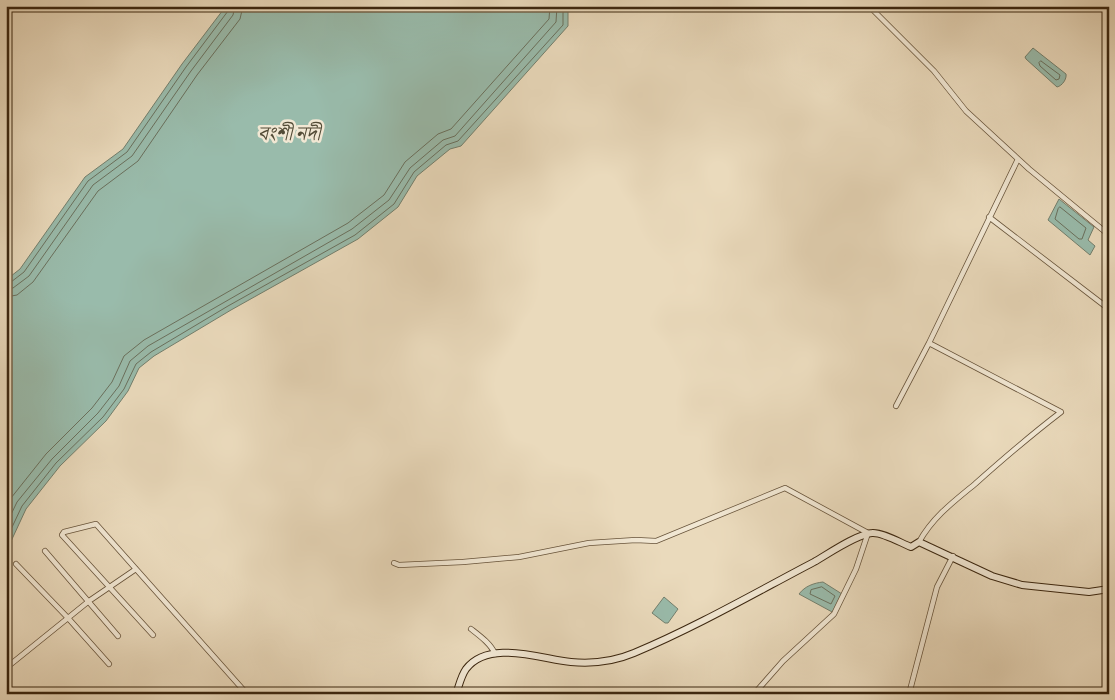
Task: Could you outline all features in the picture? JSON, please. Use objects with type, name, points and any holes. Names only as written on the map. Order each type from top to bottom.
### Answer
[{"type":"main road","points":[[456,694],[466,669],[475,661],[495,654],[515,652],[571,662],[616,660],[634,654],[697,624],[868,534],[878,534],[911,547],[919,542],[953,556],[992,576],[1022,585],[1089,592],[1109,589]]},
{"type":"street","points":[[869,6],[934,71],[966,111],[1018,159],[1109,235]]},
{"type":"street","points":[[896,406],[929,343],[1018,159]]},
{"type":"street","points":[[990,217],[1109,309]]},
{"type":"street","points":[[919,542],[928,526],[952,503],[1028,437],[1061,412],[929,343]]},
{"type":"street","points":[[394,563],[399,565],[463,562],[519,557],[589,543],[636,540],[656,541],[713,519],[782,488],[868,534],[856,569],[834,614],[783,661],[754,694]]},
{"type":"street","points":[[153,635],[62,535],[64,532],[96,524],[247,694]]},
{"type":"street","points":[[45,551],[118,636]]},
{"type":"street","points":[[909,694],[937,587],[953,556]]},
{"type":"street","points":[[16,564],[109,664]]},
{"type":"street","points":[[6,668],[89,601],[136,569]]},
{"type":"street","points":[[471,629],[494,650],[495,654]]},
{"type":"water","name":"বংশী নদী","points":[[226,6],[568,6],[568,26],[461,146],[450,149],[417,176],[398,207],[358,239],[231,310],[154,356],[139,368],[128,391],[106,421],[60,466],[26,509],[6,552],[6,280],[20,269],[85,177],[123,149],[182,64]]},
{"type":"water","points":[[1033,48],[1066,74],[1065,80],[1061,85],[1057,87],[1026,59],[1025,57]]},
{"type":"water","points":[[1059,199],[1094,227],[1088,240],[1095,246],[1090,255],[1048,220]]},
{"type":"water","points":[[823,582],[842,594],[834,613],[799,594],[810,585]]},
{"type":"water","points":[[664,597],[678,609],[668,623],[665,623],[652,613]]}]
